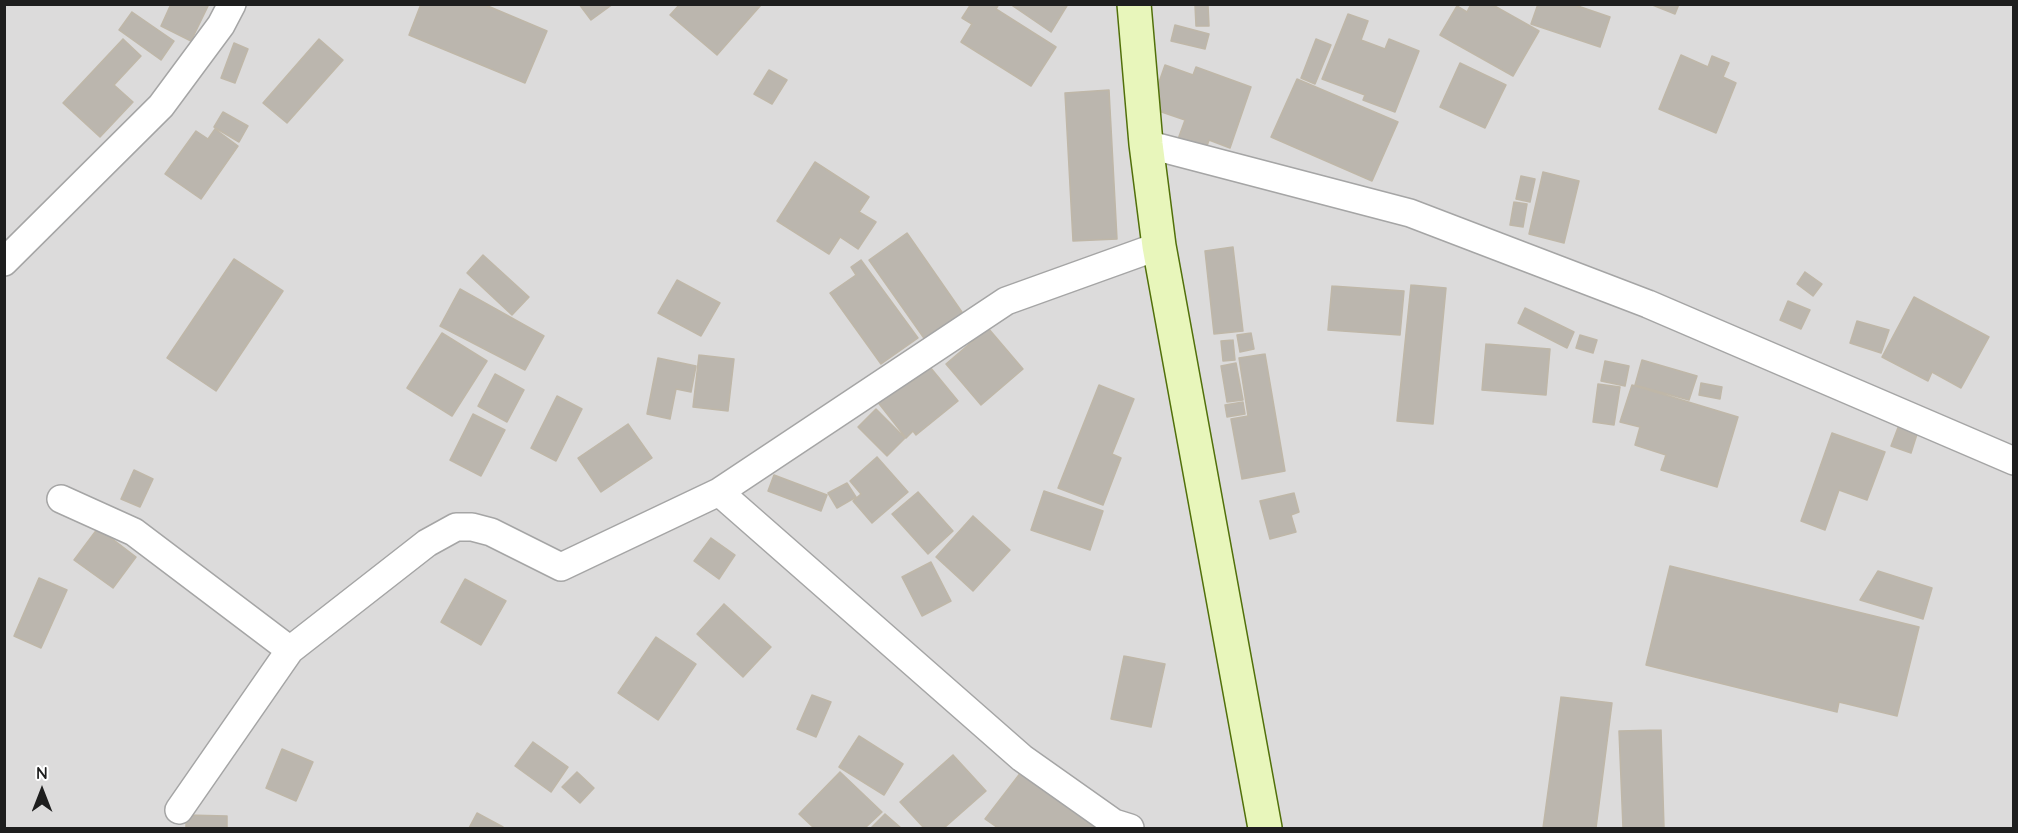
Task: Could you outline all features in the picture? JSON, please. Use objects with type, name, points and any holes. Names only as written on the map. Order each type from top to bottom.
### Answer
[{"type":"street","points":[[4,262],[160,106],[221,25],[232,4]]},
{"type":"street","points":[[1134,4],[1146,144],[1159,246],[1265,828]]},
{"type":"street","points":[[1146,144],[1410,213],[1648,304],[2013,461]]},
{"type":"street","points":[[179,810],[290,650],[427,543],[456,527],[472,527],[490,532],[561,567],[718,492],[1006,301],[1159,246]]},
{"type":"street","points":[[718,492],[1022,758],[1114,823],[1130,828]]},
{"type":"street","points":[[61,499],[134,532],[290,650]]},
{"type":"shaded area","points":[[5,5],[2013,5],[2013,828],[5,828]]},
{"type":"building","points":[[171,4],[209,4],[191,41],[161,26]]},
{"type":"building","points":[[421,4],[483,4],[547,31],[525,83],[409,35]]},
{"type":"building","points":[[579,4],[613,4],[591,20]]},
{"type":"building","points":[[680,4],[761,5],[717,55],[670,15]]},
{"type":"building","points":[[971,4],[999,4],[996,9],[1056,47],[1031,86],[961,42],[972,24],[962,18]]},
{"type":"building","points":[[1010,4],[1068,4],[1051,32]]},
{"type":"building","points":[[1471,4],[1491,4],[1539,31],[1513,76],[1440,35],[1457,6],[1467,12]]},
{"type":"building","points":[[1538,4],[1572,4],[1610,17],[1600,47],[1531,24]]},
{"type":"building","points":[[1650,4],[1679,4],[1675,14]]},
{"type":"building","points":[[1195,5],[1208,5],[1209,26],[1196,26]]},
{"type":"building","points":[[132,12],[174,41],[161,60],[119,30]]},
{"type":"building","points":[[1348,14],[1368,21],[1361,40],[1385,49],[1389,39],[1419,51],[1395,112],[1363,100],[1365,95],[1322,79]]},
{"type":"building","points":[[1175,25],[1209,34],[1205,49],[1171,41]]},
{"type":"building","points":[[123,39],[141,56],[114,85],[133,102],[100,137],[63,103]]},
{"type":"building","points":[[319,39],[343,60],[287,123],[263,103]]},
{"type":"building","points":[[1316,39],[1331,45],[1315,84],[1301,78]]},
{"type":"building","points":[[234,43],[248,49],[235,83],[221,78]]},
{"type":"building","points":[[1681,55],[1708,67],[1712,56],[1729,63],[1723,77],[1736,83],[1716,133],[1659,109]]},
{"type":"building","points":[[1460,63],[1506,85],[1485,128],[1440,107]]},
{"type":"building","points":[[1165,65],[1193,75],[1196,67],[1251,87],[1230,148],[1209,140],[1205,152],[1177,142],[1185,120],[1150,108]]},
{"type":"building","points":[[769,70],[787,80],[772,104],[754,94]]},
{"type":"building","points":[[1297,79],[1398,122],[1372,181],[1271,137]]},
{"type":"building","points":[[1109,90],[1117,239],[1073,241],[1065,93]]},
{"type":"building","points":[[223,112],[248,126],[239,142],[214,127]]},
{"type":"building","points":[[215,129],[238,146],[201,199],[165,174],[196,131],[208,139]]},
{"type":"building","points":[[815,162],[869,197],[859,212],[876,222],[858,249],[840,237],[829,254],[777,221]]},
{"type":"building","points":[[1543,172],[1579,181],[1564,243],[1529,234]]},
{"type":"building","points":[[1521,176],[1535,179],[1530,202],[1516,199]]},
{"type":"building","points":[[1514,202],[1527,204],[1523,227],[1510,225]]},
{"type":"building","points":[[907,233],[964,315],[926,341],[869,260]]},
{"type":"building","points":[[1233,247],[1243,331],[1214,334],[1205,251]]},
{"type":"building","points":[[483,255],[529,297],[512,315],[467,273]]},
{"type":"building","points":[[234,259],[283,291],[216,391],[167,358]]},
{"type":"building","points":[[861,260],[918,338],[881,364],[830,293],[856,275],[851,267]]},
{"type":"building","points":[[1805,272],[1822,284],[1813,296],[1797,284]]},
{"type":"building","points":[[677,280],[720,303],[701,336],[658,313]]},
{"type":"building","points":[[1411,285],[1446,288],[1433,424],[1397,421]]},
{"type":"building","points":[[1332,286],[1404,291],[1400,335],[1328,330]]},
{"type":"building","points":[[460,289],[544,336],[525,370],[440,326]]},
{"type":"building","points":[[1914,297],[1989,337],[1961,388],[1932,372],[1928,381],[1882,357]]},
{"type":"building","points":[[1788,301],[1810,310],[1801,329],[1780,320]]},
{"type":"building","points":[[1525,308],[1574,332],[1567,348],[1518,323]]},
{"type":"building","points":[[1857,321],[1889,330],[1881,353],[1850,343]]},
{"type":"building","points":[[988,328],[1023,369],[981,405],[946,364]]},
{"type":"building","points":[[442,333],[487,361],[452,416],[407,388]]},
{"type":"building","points":[[1251,333],[1254,349],[1240,352],[1237,335]]},
{"type":"building","points":[[1580,335],[1597,340],[1593,353],[1576,348]]},
{"type":"building","points":[[1233,340],[1235,360],[1223,361],[1221,341]]},
{"type":"building","points":[[1486,344],[1550,349],[1546,395],[1482,390]]},
{"type":"building","points":[[1265,354],[1285,471],[1242,479],[1231,419],[1248,416],[1239,358]]},
{"type":"building","points":[[699,355],[734,359],[728,411],[693,407]]},
{"type":"building","points":[[658,358],[696,366],[691,392],[676,389],[670,419],[647,414]]},
{"type":"building","points":[[1642,360],[1697,376],[1689,400],[1635,385]]},
{"type":"building","points":[[1605,361],[1629,366],[1625,386],[1601,381]]},
{"type":"building","points":[[1236,363],[1243,400],[1227,402],[1221,366]]},
{"type":"building","points":[[930,367],[958,401],[916,435],[913,431],[906,438],[873,396],[903,372],[911,382]]},
{"type":"building","points":[[495,374],[524,390],[507,422],[478,406]]},
{"type":"building","points":[[1701,383],[1722,387],[1720,399],[1699,395]]},
{"type":"building","points":[[1598,384],[1620,387],[1614,425],[1593,422]]},
{"type":"building","points":[[1099,385],[1134,399],[1112,454],[1121,458],[1103,505],[1058,488]]},
{"type":"building","points":[[1632,385],[1738,417],[1717,487],[1661,470],[1666,455],[1635,445],[1640,427],[1620,422]]},
{"type":"building","points":[[557,396],[582,409],[556,461],[531,448]]},
{"type":"building","points":[[1243,402],[1245,414],[1227,417],[1225,405]]},
{"type":"building","points":[[876,409],[905,438],[887,456],[858,427]]},
{"type":"building","points":[[473,414],[505,430],[481,476],[450,460]]},
{"type":"building","points":[[628,424],[652,458],[601,492],[578,458]]},
{"type":"building","points":[[1899,425],[1918,431],[1911,453],[1891,446]]},
{"type":"building","points":[[1832,433],[1885,452],[1867,500],[1839,490],[1825,530],[1801,521]]},
{"type":"building","points":[[877,457],[908,492],[872,523],[853,501],[861,494],[850,481]]},
{"type":"building","points":[[134,470],[153,479],[140,507],[121,499]]},
{"type":"building","points":[[774,475],[827,495],[821,511],[768,491]]},
{"type":"building","points":[[847,483],[856,497],[837,508],[828,493]]},
{"type":"building","points":[[1044,491],[1103,511],[1090,550],[1031,530]]},
{"type":"building","points":[[918,492],[953,531],[928,554],[892,514]]},
{"type":"building","points":[[1294,493],[1299,512],[1291,515],[1296,532],[1270,539],[1260,501]]},
{"type":"building","points":[[973,516],[1010,550],[973,591],[936,557]]},
{"type":"building","points":[[98,528],[136,557],[113,588],[74,560]]},
{"type":"building","points":[[711,538],[735,555],[719,579],[694,561]]},
{"type":"building","points":[[931,562],[951,601],[922,616],[902,577]]},
{"type":"building","points":[[1670,566],[1919,627],[1897,716],[1839,702],[1837,712],[1646,665]]},
{"type":"building","points":[[1878,571],[1932,588],[1923,619],[1860,600]]},
{"type":"building","points":[[39,578],[67,590],[41,648],[14,636]]},
{"type":"building","points":[[465,579],[506,601],[481,645],[441,622]]},
{"type":"building","points":[[724,604],[771,647],[743,677],[697,634]]},
{"type":"building","points":[[656,637],[696,664],[658,720],[618,693]]},
{"type":"building","points":[[1124,656],[1165,664],[1151,727],[1111,719]]},
{"type":"building","points":[[812,695],[831,702],[816,737],[797,729]]},
{"type":"building","points":[[1561,697],[1612,703],[1596,828],[1543,828]]},
{"type":"building","points":[[1661,730],[1664,828],[1623,828],[1619,731]]},
{"type":"building","points":[[859,736],[903,764],[884,795],[839,767]]},
{"type":"building","points":[[533,742],[568,767],[551,792],[515,766]]},
{"type":"building","points":[[282,749],[313,762],[296,801],[266,788]]},
{"type":"building","points":[[953,755],[986,791],[944,828],[924,828],[900,802]]},
{"type":"building","points":[[1025,767],[1097,822],[1092,828],[998,828],[985,819]]},
{"type":"building","points":[[577,772],[594,788],[580,803],[562,787]]},
{"type":"building","points":[[840,772],[882,812],[865,828],[814,828],[799,814]]},
{"type":"building","points":[[477,813],[503,827],[469,828]]},
{"type":"building","points":[[885,814],[901,828],[871,828]]},
{"type":"building","points":[[186,815],[227,816],[227,828],[186,828]]}]
